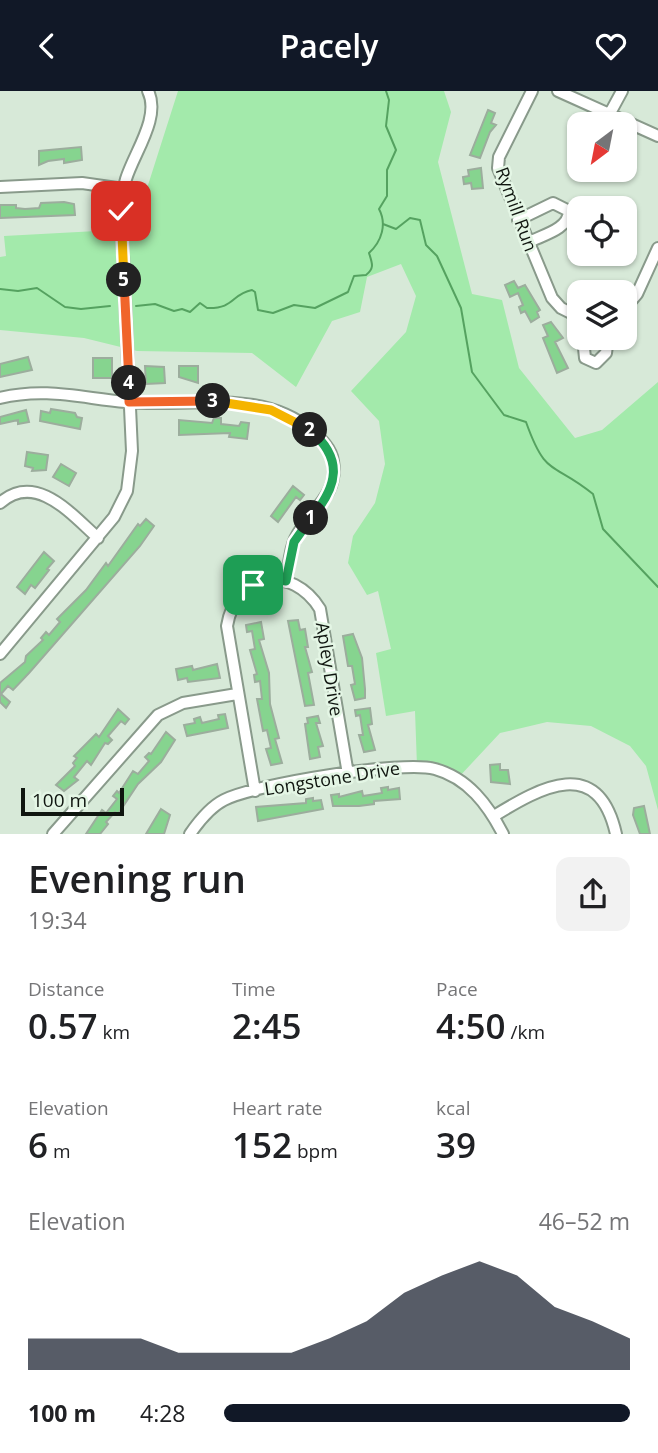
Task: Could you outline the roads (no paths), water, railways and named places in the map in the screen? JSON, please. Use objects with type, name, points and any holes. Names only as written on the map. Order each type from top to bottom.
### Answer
[{"type":"street","points":[[0,654],[98,538],[120,506],[130,476],[122,236],[124,189],[149,120],[152,99],[148,91]]},
{"type":"street","name":"Rymill Run","points":[[532,91],[499,157],[498,168],[552,297],[567,310]]},
{"type":"street","points":[[558,91],[603,112]]},
{"type":"street","points":[[611,112],[622,91]]},
{"type":"street","points":[[637,127],[658,136]]},
{"type":"street","points":[[0,187],[82,183],[124,189]]},
{"type":"street","points":[[519,220],[553,203],[569,211],[567,222],[562,226],[529,242]]},
{"type":"street","points":[[637,291],[658,247]]},
{"type":"street","points":[[584,350],[585,358],[596,363],[606,350]]},
{"type":"street","points":[[0,398],[38,391],[129,402],[204,400],[255,406],[290,418],[322,440],[334,462],[334,480],[318,510],[294,542],[286,581],[276,579],[253,585],[240,596],[229,613],[227,626],[255,791]]},
{"type":"street","points":[[0,503],[19,493],[46,496],[61,504],[98,538]]},
{"type":"street","name":"Apley Drive","points":[[286,581],[312,596],[320,609],[348,774]]},
{"type":"street","points":[[54,834],[158,715],[183,703],[237,694]]},
{"type":"street","name":"Longstone Drive","points":[[190,834],[211,808],[222,800],[255,791],[348,774],[417,766],[436,769],[458,778],[478,796],[494,816],[503,834]]},
{"type":"street","points":[[494,816],[538,789],[566,783],[579,785],[602,799],[612,815],[616,834]]},
{"type":"waterway","points":[[136,306],[155,304],[174,311],[182,309],[190,312],[200,303],[207,308],[223,306],[252,290],[255,292],[258,310],[273,313],[294,305],[315,308],[348,292],[354,276],[366,275],[371,270],[369,253],[382,232],[383,221],[379,209],[387,196],[387,170],[396,150],[386,126],[389,100],[386,91]]},
{"type":"waterway","points":[[383,224],[396,229],[410,218],[420,220],[426,245],[437,256],[461,308],[472,372],[504,415],[526,422],[545,461],[593,494],[603,529],[658,587]]},
{"type":"waterway","points":[[0,289],[18,291],[37,288],[65,307],[81,309],[110,306]]}]
